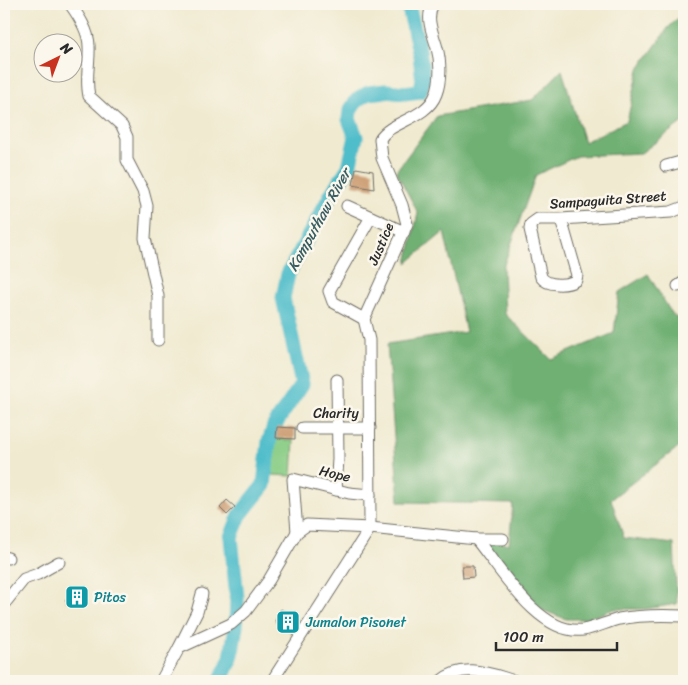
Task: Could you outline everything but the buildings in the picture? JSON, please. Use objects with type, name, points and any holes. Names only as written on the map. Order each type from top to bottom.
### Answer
[{"type":"street","points":[[70,4],[78,15],[89,43],[86,71],[89,96],[122,126],[127,137],[127,160],[143,191],[147,206],[145,238],[158,296],[158,340]]},
{"type":"street","name":"Justice","points":[[364,319],[404,232],[406,218],[382,158],[380,140],[384,134],[416,116],[436,96],[440,76],[438,50],[429,16],[433,4]]},
{"type":"street","points":[[666,166],[684,161]]},
{"type":"street","points":[[347,206],[404,232]]},
{"type":"street","name":"Sampaguita Street","points":[[561,220],[577,275],[576,280],[572,283],[549,284],[541,277],[530,229],[534,221],[538,219],[561,220],[671,212],[684,207]]},
{"type":"street","points":[[272,681],[370,528],[370,340],[364,319],[333,302],[329,291],[371,217]]},
{"type":"street","points":[[336,490],[338,459],[336,429],[337,380]]},
{"type":"street","name":"Charity","points":[[302,428],[370,428]]},
{"type":"street","name":"Hope","points":[[296,532],[294,479],[336,490],[370,495]]},
{"type":"street","points":[[179,648],[231,624],[246,611],[269,580],[296,532],[307,525],[370,528],[476,539],[503,539]]},
{"type":"street","points":[[476,539],[534,612],[560,626],[581,630],[620,619],[667,615],[684,616]]},
{"type":"street","points":[[4,604],[24,579],[38,574],[59,562]]},
{"type":"street","points":[[160,681],[197,612],[202,594]]},
{"type":"street","points":[[441,681],[450,673],[475,670],[515,681]]},
{"type":"green space","points":[[684,12],[684,121],[641,153],[577,156],[536,175],[503,267],[505,314],[551,359],[614,333],[619,292],[648,274],[672,314],[684,324],[684,443],[611,499],[624,538],[674,544],[677,604],[645,609],[614,609],[586,619],[566,619],[539,609],[485,545],[500,542],[509,544],[513,504],[399,502],[387,344],[466,332],[444,232],[407,263],[418,213],[396,171],[437,116],[532,100],[562,70],[584,142],[627,121],[639,69],[668,28]]},
{"type":"green space","points":[[274,439],[294,440],[292,476],[272,475]]},
{"type":"waterway","name":"Kamputhaw River","points":[[220,681],[231,658],[236,626],[237,598],[231,537],[240,515],[264,485],[269,442],[274,426],[302,384],[283,298],[288,274],[332,193],[349,167],[356,137],[349,119],[350,111],[357,100],[368,93],[420,91],[423,81],[420,55],[408,4]]},
{"type":"place","name":"Pitos","points":[[77,597]]},
{"type":"place","name":"Jumalon Pisonet","points":[[288,622]]}]
